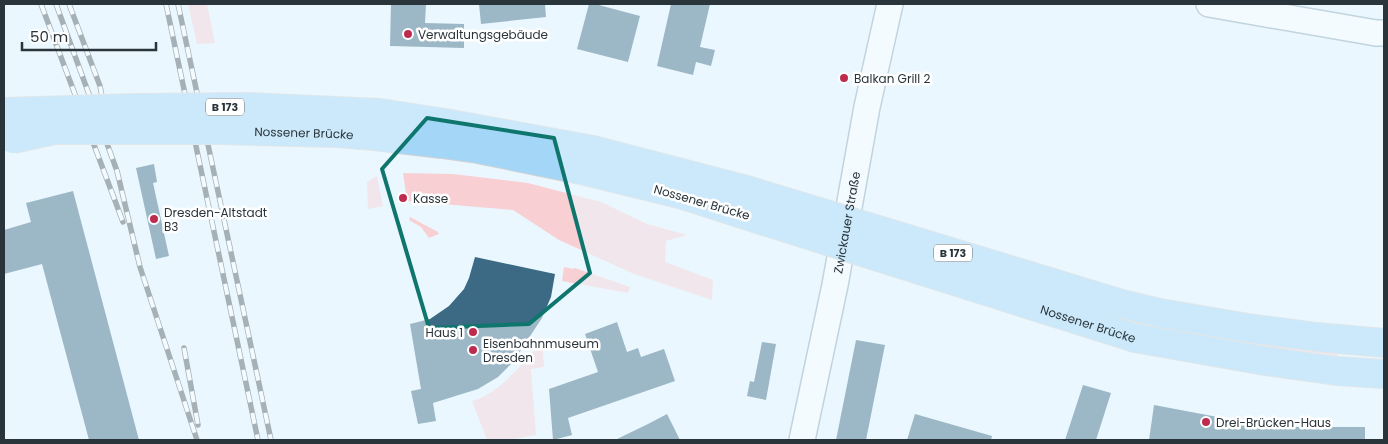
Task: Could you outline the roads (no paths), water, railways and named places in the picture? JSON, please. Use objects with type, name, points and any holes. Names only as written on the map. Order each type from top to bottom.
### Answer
[{"type":"main road","name":"Nossener Brücke","points":[[4,112],[250,107],[380,113],[444,134],[478,149],[581,170],[683,195],[746,202],[1160,313],[1297,335],[1384,343]]},
{"type":"main road","name":"Nossener Brücke","points":[[4,140],[54,130],[218,130],[337,133],[374,136],[444,134]]},
{"type":"main road","name":"Nossener Brücke","points":[[746,202],[1125,335],[1265,362],[1337,371],[1384,374]]},
{"type":"street","name":"Zwickauer Straße","points":[[802,440],[829,316],[867,107],[890,4]]},
{"type":"street","points":[[1208,4],[1384,33]]},
{"type":"railway","points":[[41,4],[123,222]]},
{"type":"railway","points":[[56,4],[117,171],[140,267],[197,440]]},
{"type":"railway","points":[[69,4],[100,86],[109,132]]},
{"type":"railway","points":[[166,4],[258,440]]},
{"type":"railway","points":[[178,4],[271,440]]},
{"type":"railway","points":[[184,348],[198,425]]},
{"type":"place","name":"Verwaltungsgebäude","points":[[408,34]]},
{"type":"place","name":"Balkan Grill 2","points":[[844,78]]},
{"type":"place","name":"Kasse","points":[[403,198]]},
{"type":"place","name":"Dresden-Altstadt B3","points":[[154,219]]},
{"type":"place","name":"Haus 1","points":[[473,332]]},
{"type":"place","name":"Eisenbahnmuseum Dresden","points":[[473,350]]},
{"type":"place","name":"Drei-Brücken-Haus","points":[[1206,422]]}]
